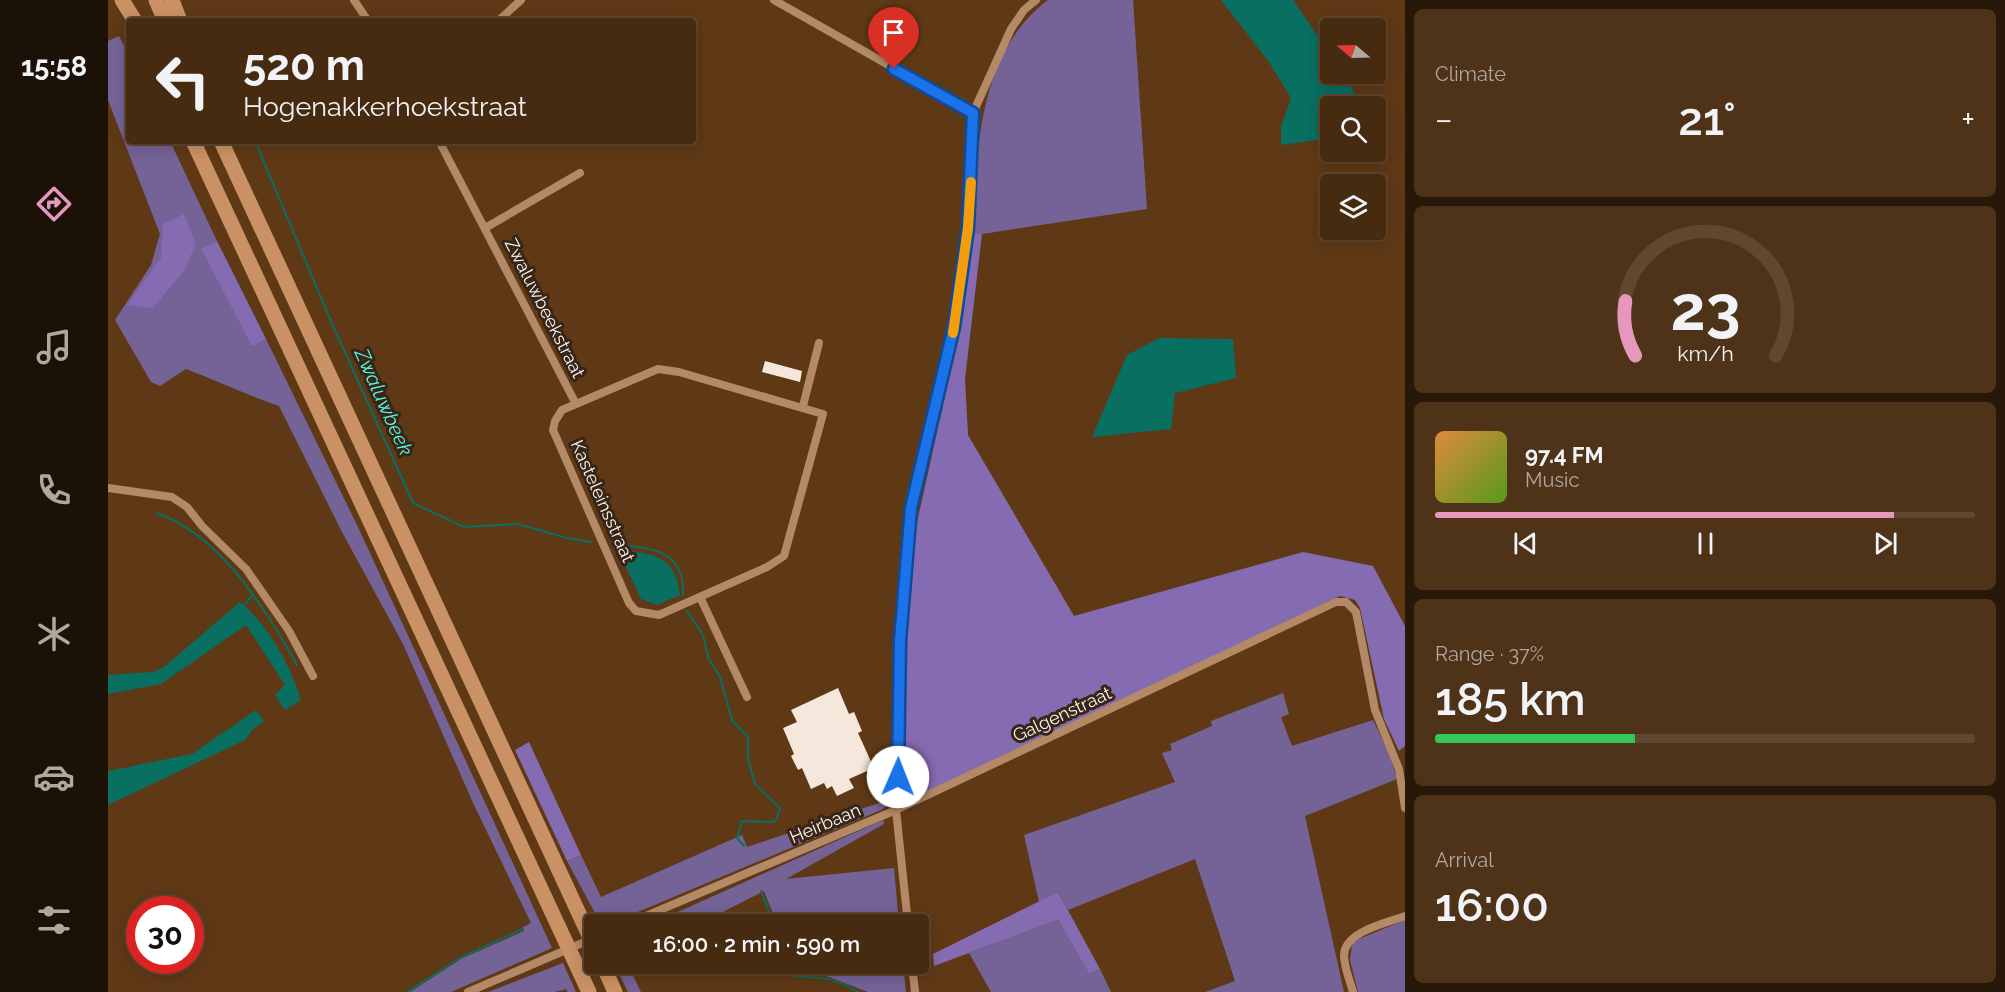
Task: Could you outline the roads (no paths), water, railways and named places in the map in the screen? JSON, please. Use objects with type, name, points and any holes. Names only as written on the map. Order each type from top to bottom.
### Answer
[{"type":"highway","points":[[122,0],[134,18]]},
{"type":"highway","points":[[127,0],[135,18]]},
{"type":"highway","points":[[156,0],[164,18]]},
{"type":"highway","points":[[172,0],[179,18]]},
{"type":"highway","points":[[194,144],[589,992]]},
{"type":"highway","points":[[222,144],[584,924]]},
{"type":"highway","points":[[607,974],[615,992]]},
{"type":"street","points":[[354,0],[366,18]]},
{"type":"street","points":[[501,18],[520,0]]},
{"type":"street","points":[[774,0],[973,113]]},
{"type":"street","points":[[907,914],[896,810],[900,641],[911,508],[954,327],[968,228],[973,113],[1011,29],[1024,10],[1036,0]]},
{"type":"street","name":"Zwaluwbeekstraat","points":[[441,144],[576,404]]},
{"type":"street","name":"Zwaluwbeekstraat","points":[[485,228],[580,173]]},
{"type":"street","points":[[803,406],[819,343]]},
{"type":"street","name":"Kasteleinsstraat","points":[[658,369],[679,372],[803,406],[823,414],[787,552],[778,562],[659,615],[636,610],[629,603],[553,430],[555,421],[562,410],[658,369]]},
{"type":"street","points":[[108,488],[172,497],[181,501],[202,526],[246,569],[289,631],[313,676]]},
{"type":"street","points":[[700,597],[747,697]]},
{"type":"street","name":"Galgenstraat","points":[[896,810],[1336,602],[1346,602],[1356,612],[1375,710],[1399,768],[1405,808]]},
{"type":"street","name":"Heirbaan","points":[[651,914],[896,810]]},
{"type":"street","points":[[1353,992],[1344,957],[1351,941],[1357,935],[1405,916]]},
{"type":"street","points":[[468,992],[584,943]]},
{"type":"street","points":[[913,974],[915,992]]},
{"type":"water","points":[[1221,0],[1293,0],[1320,39],[1320,84],[1350,84],[1355,94],[1354,96],[1320,96],[1320,139],[1281,145],[1281,127],[1291,98],[1269,62]]},
{"type":"water","points":[[1159,338],[1233,339],[1236,378],[1175,393],[1171,429],[1092,437],[1127,355]]},
{"type":"water","points":[[618,550],[652,555],[668,564],[678,582],[680,595],[657,605],[641,599]]},
{"type":"water","points":[[240,602],[260,622],[277,646],[291,673],[301,700],[285,710],[275,695],[285,685],[246,625],[161,684],[108,694],[108,675],[153,672],[164,667]]},
{"type":"water","points":[[256,710],[264,721],[253,729],[245,740],[108,805],[108,771],[192,754]]},
{"type":"waterway","name":"Zwaluwbeek","points":[[256,144],[330,319],[413,503],[464,527],[518,524],[567,538],[591,542]]},
{"type":"waterway","points":[[156,513],[179,523],[200,538],[239,576],[271,621],[297,665]]},
{"type":"waterway","name":"Zwaluwbeek","points":[[614,545],[652,550],[672,560],[679,569],[683,595]]},
{"type":"waterway","points":[[244,605],[253,595]]},
{"type":"waterway","name":"Zwaluwbeek","points":[[687,611],[703,635],[708,657],[720,677],[732,720],[748,737],[748,759],[755,784],[780,808],[773,822],[742,821],[737,838],[744,846]]},
{"type":"waterway","name":"Zwaluwbeek","points":[[761,891],[770,914]]},
{"type":"waterway","points":[[407,992],[460,958],[523,929]]},
{"type":"waterway","name":"Zwaluwbeek","points":[[793,974],[794,976],[834,981],[858,992]]}]
